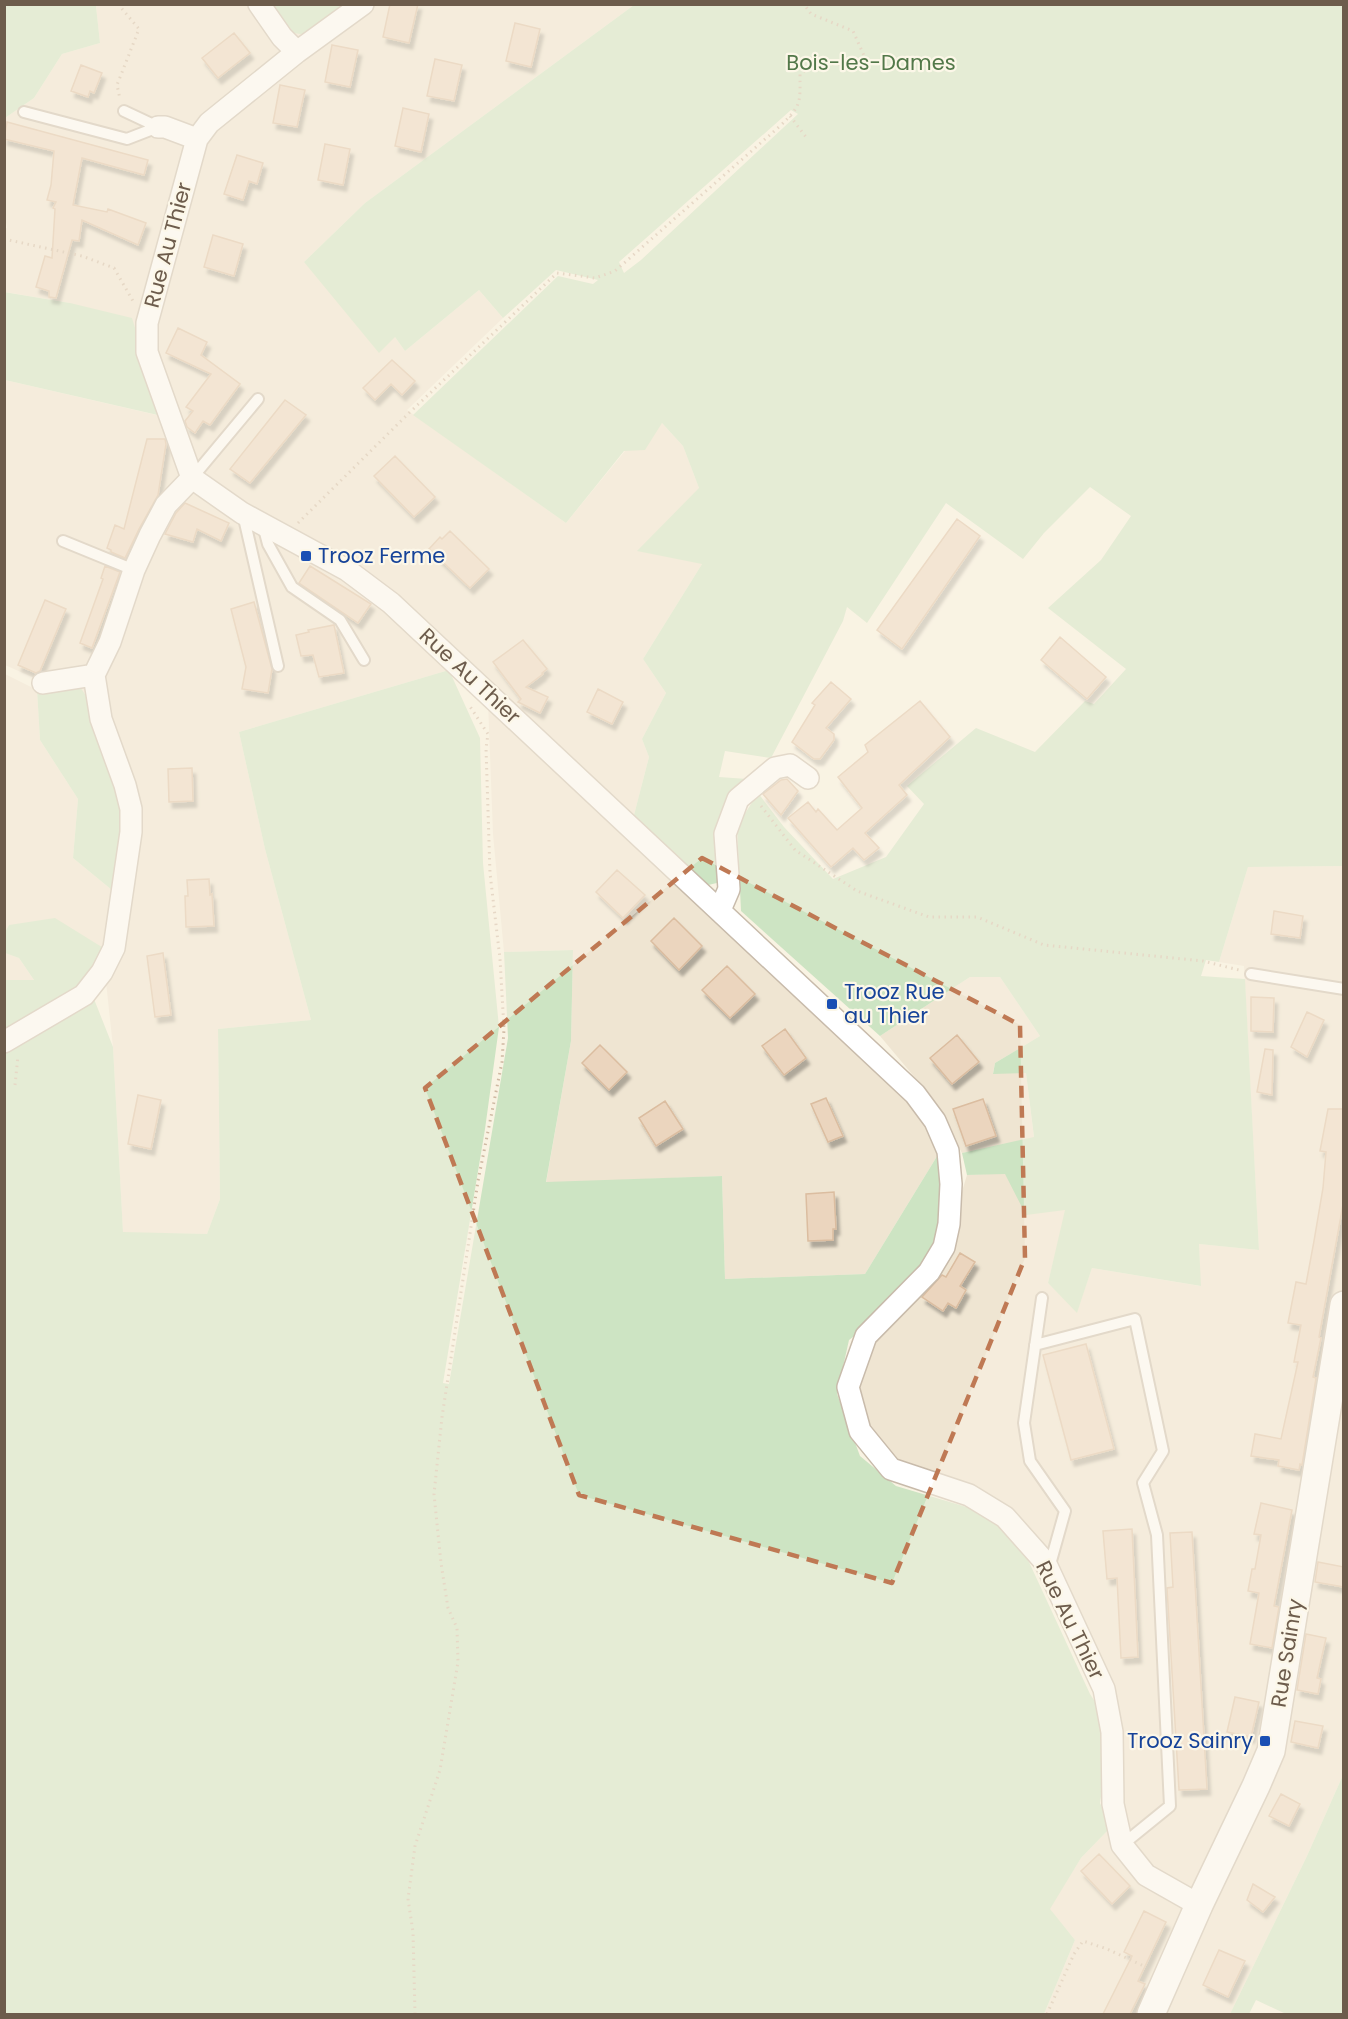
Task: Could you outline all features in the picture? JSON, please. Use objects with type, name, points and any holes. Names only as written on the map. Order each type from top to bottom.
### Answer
[{"type":"street","points":[[259,4],[282,37],[297,52]]},
{"type":"street","name":"Rue Au Thier","points":[[363,4],[297,52],[209,123],[197,139],[147,322],[147,352],[192,478],[242,513],[347,570],[391,603],[915,1094],[935,1121],[948,1151],[951,1194],[950,1224],[944,1247],[929,1272],[866,1336],[848,1387],[860,1431],[891,1469],[969,1496],[1005,1518],[1045,1562],[1104,1689],[1112,1732],[1113,1804],[1122,1845],[1146,1875],[1199,1905]]},
{"type":"street","points":[[158,127],[165,127],[197,139]]},
{"type":"street","points":[[13,1037],[84,995],[102,972],[114,948],[131,832],[131,809],[125,785],[101,718],[94,675],[110,642],[134,570],[150,535],[166,505],[192,478]]},
{"type":"street","points":[[43,684],[94,675]]},
{"type":"street","points":[[720,910],[729,889],[726,834],[738,799],[775,768],[790,765],[807,778]]},
{"type":"street","name":"Rue Sainry","points":[[1151,2014],[1270,1751],[1344,1305]]},
{"type":"lane","points":[[124,111],[158,127]]},
{"type":"lane","points":[[24,112],[128,139],[158,127]]},
{"type":"lane","points":[[192,478],[258,399]]},
{"type":"lane","points":[[242,513],[278,666]]},
{"type":"lane","points":[[271,529],[268,544],[292,587],[340,620],[364,660]]},
{"type":"lane","points":[[63,541],[134,570]]},
{"type":"lane","points":[[1251,974],[1344,990]]},
{"type":"lane","points":[[1042,1298],[1024,1423],[1030,1461],[1065,1511],[1049,1570]]},
{"type":"lane","points":[[1035,1345],[1135,1319],[1163,1451],[1143,1483],[1157,1535],[1170,1806],[1122,1845]]},
{"type":"path","points":[[118,4],[139,29],[117,85],[124,111]]},
{"type":"path","points":[[271,529],[301,522],[409,413],[557,273],[595,278],[615,271],[790,116],[800,102],[800,74],[806,69],[829,63],[870,69],[853,31],[811,14],[804,4]]},
{"type":"path","points":[[790,116],[806,137]]},
{"type":"path","points":[[4,239],[82,256],[114,268],[147,322]]},
{"type":"path","points":[[415,2014],[413,1932],[408,1899],[415,1846],[440,1770],[458,1662],[457,1628],[448,1608],[434,1494],[442,1417],[478,1181],[502,1062],[504,1029],[500,959],[489,864],[486,748],[488,734]]},
{"type":"path","points":[[749,790],[795,850],[857,891],[929,917],[977,917],[1044,945],[1203,961],[1251,974]]},
{"type":"path","points":[[13,1037],[15,1085]]},
{"type":"path","points":[[1047,2014],[1074,1954],[1083,1941],[1107,1949],[1169,1977]]},
{"type":"highlighted area","points":[[702,858],[1020,1025],[1025,1258],[892,1583],[579,1495],[425,1088]]},
{"type":"shaded area","points":[[89,5],[634,5],[365,203],[304,262],[395,337],[405,351],[479,290],[503,318],[407,410],[566,523],[625,451],[662,423],[683,446],[699,488],[702,564],[643,659],[666,693],[642,739],[649,757],[634,815],[929,1117],[939,1153],[865,1274],[725,1279],[722,1176],[546,1183],[571,1041],[573,950],[504,952],[493,834],[488,701],[449,670],[239,732],[265,849],[311,1020],[218,1029],[220,1199],[207,1234],[123,1233],[113,1047],[106,982],[121,898],[50,685],[5,665],[5,380],[161,416],[70,303],[5,292],[4,229],[7,228],[4,211],[5,118],[34,98],[62,54],[100,43],[96,6]]},
{"type":"shaded area","points":[[5,674],[37,690],[40,740],[78,799],[73,858],[118,895],[105,949],[9,925],[5,932]]},
{"type":"shaded area","points":[[1343,866],[1343,1775],[1307,1856],[1230,2014],[1044,2014],[1075,1940],[1049,1909],[1081,1858],[1111,1827],[1114,1698],[1027,1536],[886,1462],[859,1424],[857,1365],[879,1323],[939,1268],[967,1175],[1005,1173],[1066,1210],[1048,1283],[1077,1312],[1092,1268],[1200,1286],[1199,1244],[1259,1250],[1244,966],[1219,962],[1248,867]]},
{"type":"shaded area","points":[[5,953],[19,958],[34,980],[5,980]]},
{"type":"shaded area","points":[[970,977],[1000,977],[1040,1036],[995,1063],[993,1073],[1026,1073],[1034,1138],[962,1153],[927,1092],[880,1036]]},
{"type":"green space","points":[[5,5],[96,6],[100,43],[62,54],[34,98],[5,118]]},
{"type":"green space","points":[[272,5],[348,5],[306,35],[294,33]]},
{"type":"green space","name":"Bois-les-Dames","points":[[634,5],[1343,5],[1343,866],[1248,867],[1219,962],[1206,960],[1201,976],[1245,979],[1259,1250],[1199,1244],[1201,1286],[1092,1268],[1077,1313],[1048,1283],[1065,1210],[1026,1215],[1005,1174],[967,1175],[962,1153],[1034,1137],[1026,1073],[993,1074],[995,1063],[1040,1036],[1000,977],[970,977],[880,1036],[741,911],[737,826],[758,793],[784,827],[833,879],[886,857],[924,804],[907,786],[976,728],[1035,752],[1085,701],[1094,704],[1126,669],[1048,608],[1101,560],[1131,516],[1090,487],[1044,533],[1023,559],[946,503],[867,623],[847,607],[843,621],[771,758],[725,751],[719,777],[747,779],[721,882],[704,886],[634,815],[649,757],[642,739],[666,693],[643,659],[702,564],[637,551],[699,488],[683,446],[662,423],[645,450],[624,451],[566,523],[413,415],[558,276],[593,284],[598,280],[556,270],[503,318],[479,290],[405,351],[395,337],[379,353],[304,262],[365,203]],"holes":[[[791,110],[798,114],[641,260],[624,273],[619,262]]]},
{"type":"green space","points":[[4,292],[70,303],[132,318],[162,416],[5,380]]},
{"type":"green space","points":[[449,670],[480,738],[483,863],[499,1027],[485,1129],[443,1383],[449,1384],[508,1038],[504,952],[573,950],[571,1041],[546,1182],[722,1176],[725,1279],[865,1274],[939,1153],[943,1166],[936,1256],[880,1316],[849,1340],[837,1394],[860,1456],[896,1486],[980,1511],[1014,1540],[1029,1562],[1090,1694],[1103,1714],[1108,1750],[1100,1803],[1111,1827],[1081,1858],[1050,1909],[1075,1940],[1044,2014],[5,2014],[4,980],[34,980],[19,958],[5,953],[5,932],[9,925],[55,918],[105,949],[94,999],[113,1047],[123,1232],[207,1234],[220,1199],[218,1029],[311,1020],[265,849],[239,732]]},
{"type":"green space","points":[[79,685],[123,755],[118,895],[73,858],[78,799],[40,740],[37,690]]},
{"type":"green space","points":[[1343,1775],[1343,2014],[1286,2014],[1256,2000],[1249,2014],[1230,2014],[1307,1856]]},
{"type":"building","points":[[390,4],[418,4],[409,43],[383,37]]},
{"type":"building","points":[[515,23],[540,29],[531,67],[506,61]]},
{"type":"building","points":[[234,33],[250,53],[218,78],[202,58]]},
{"type":"building","points":[[332,45],[358,50],[350,87],[325,82]]},
{"type":"building","points":[[435,59],[462,65],[454,101],[427,96]]},
{"type":"building","points":[[81,65],[102,73],[94,93],[90,91],[88,97],[71,91]]},
{"type":"building","points":[[280,85],[305,90],[297,127],[273,123]]},
{"type":"building","points":[[403,108],[429,114],[421,152],[395,146]]},
{"type":"building","points":[[7,122],[148,160],[144,175],[82,158],[73,205],[107,212],[108,209],[146,223],[138,245],[82,220],[79,241],[72,240],[56,298],[49,297],[49,291],[36,287],[45,256],[52,258],[55,209],[53,208],[56,202],[47,200],[51,185],[54,151],[4,139]]},
{"type":"building","points":[[325,144],[350,149],[343,185],[318,180]]},
{"type":"building","points":[[237,155],[263,163],[257,184],[249,181],[243,200],[224,194]]},
{"type":"building","points":[[213,235],[243,244],[234,276],[204,267]]},
{"type":"building","points":[[178,328],[207,342],[201,355],[240,384],[210,425],[203,421],[195,433],[187,427],[185,421],[193,411],[186,407],[211,374],[166,353]]},
{"type":"building","points":[[392,360],[415,381],[402,395],[391,384],[375,400],[363,388]]},
{"type":"building","points":[[285,400],[306,415],[250,483],[230,469]]},
{"type":"building","points":[[147,439],[165,439],[166,444],[158,495],[125,558],[107,548],[115,525],[124,529]]},
{"type":"building","points":[[395,456],[435,497],[414,517],[374,476]]},
{"type":"building","points":[[185,503],[229,523],[221,541],[197,529],[193,542],[165,534],[176,513]]},
{"type":"building","points":[[957,519],[980,536],[902,649],[877,630]]},
{"type":"building","points":[[450,531],[489,569],[470,588],[429,549],[440,537],[442,539]]},
{"type":"building","points":[[105,566],[120,572],[92,648],[80,643],[103,579],[101,578]]},
{"type":"building","points":[[310,566],[371,604],[358,623],[299,583]]},
{"type":"building","points":[[45,600],[66,609],[40,671],[36,673],[18,665]]},
{"type":"building","points":[[254,602],[272,669],[268,693],[242,689],[246,667],[231,609]]},
{"type":"building","points":[[334,625],[344,673],[319,677],[313,655],[301,656],[296,635]]},
{"type":"building","points":[[1060,637],[1106,677],[1087,699],[1041,660]]},
{"type":"building","points":[[523,640],[547,669],[526,687],[548,697],[540,713],[518,702],[521,699],[493,662]]},
{"type":"building","points":[[831,682],[851,699],[826,728],[834,734],[834,740],[820,759],[814,759],[792,742],[815,705],[812,703]]},
{"type":"building","points":[[598,689],[623,702],[612,724],[587,712]]},
{"type":"building","points":[[920,701],[950,737],[899,785],[907,795],[865,833],[879,848],[864,860],[853,848],[831,867],[788,818],[808,802],[816,812],[818,809],[837,830],[862,808],[838,777],[868,752],[865,745]]},
{"type":"building","points":[[192,768],[193,801],[169,802],[168,769]]},
{"type":"building","points":[[787,779],[798,791],[781,815],[763,794],[781,780]]},
{"type":"building","points":[[617,870],[645,895],[623,918],[596,892]]},
{"type":"building","points":[[209,879],[214,926],[186,927],[187,880]]},
{"type":"building","points":[[1274,911],[1303,916],[1300,938],[1271,934]]},
{"type":"building","points":[[674,918],[702,946],[679,970],[651,941]]},
{"type":"building","points":[[163,953],[171,1015],[155,1017],[147,956]]},
{"type":"building","points":[[727,966],[755,994],[730,1018],[702,990]]},
{"type":"building","points":[[1251,997],[1274,998],[1273,1032],[1251,1031]]},
{"type":"building","points":[[1307,1012],[1324,1020],[1307,1057],[1291,1047]]},
{"type":"building","points":[[785,1029],[806,1058],[784,1075],[762,1046]]},
{"type":"building","points":[[957,1035],[979,1062],[952,1084],[930,1058]]},
{"type":"building","points":[[600,1045],[627,1072],[609,1090],[582,1063]]},
{"type":"building","points":[[1265,1049],[1273,1050],[1272,1095],[1257,1092]]},
{"type":"building","points":[[138,1095],[161,1100],[151,1149],[128,1144]]},
{"type":"building","points":[[826,1098],[843,1136],[828,1142],[811,1104]]},
{"type":"building","points":[[983,1099],[996,1136],[966,1146],[953,1109]]},
{"type":"building","points":[[665,1101],[683,1129],[656,1146],[639,1118]]},
{"type":"building","points":[[1328,1109],[1344,1109],[1344,1199],[1319,1337],[1321,1338],[1313,1377],[1316,1378],[1302,1465],[1300,1464],[1299,1470],[1278,1466],[1279,1460],[1251,1456],[1255,1434],[1281,1439],[1298,1362],[1294,1362],[1301,1325],[1288,1323],[1296,1282],[1306,1284],[1323,1188],[1326,1152],[1320,1151]]},
{"type":"building","points":[[834,1192],[836,1229],[833,1229],[833,1240],[808,1241],[806,1194]]},
{"type":"building","points":[[960,1253],[975,1262],[960,1286],[966,1290],[956,1308],[948,1303],[943,1311],[922,1297],[942,1275],[946,1277]]},
{"type":"building","points":[[1086,1344],[1114,1449],[1071,1460],[1043,1355]]},
{"type":"building","points":[[1261,1503],[1292,1510],[1274,1606],[1279,1607],[1272,1648],[1250,1644],[1259,1593],[1248,1591],[1252,1569],[1255,1569],[1261,1535],[1254,1534]]},
{"type":"building","points":[[1132,1529],[1138,1657],[1121,1658],[1117,1578],[1107,1579],[1103,1531]]},
{"type":"building","points":[[1192,1532],[1207,1789],[1179,1790],[1167,1588],[1173,1587],[1170,1533]]},
{"type":"building","points":[[1318,1562],[1344,1567],[1344,1587],[1315,1582]]},
{"type":"building","points":[[1306,1634],[1326,1638],[1317,1678],[1321,1679],[1318,1694],[1297,1690]]},
{"type":"building","points":[[1235,1697],[1259,1702],[1251,1737],[1227,1732]]},
{"type":"building","points":[[1295,1721],[1323,1726],[1318,1748],[1291,1742]]},
{"type":"building","points":[[1281,1794],[1300,1804],[1289,1826],[1269,1816]]},
{"type":"building","points":[[1099,1854],[1130,1886],[1112,1904],[1081,1871]]},
{"type":"building","points":[[1253,1884],[1275,1897],[1263,1912],[1247,1900]]},
{"type":"building","points":[[1144,1911],[1166,1922],[1138,1981],[1145,1984],[1130,2014],[1103,2014],[1132,1956],[1124,1952]]},
{"type":"building","points":[[1219,1950],[1245,1961],[1228,1997],[1203,1985]]},
{"type":"place","name":"Trooz Ferme","points":[[306,556]]},
{"type":"place","name":"Trooz Rue au Thier","points":[[832,1004]]},
{"type":"place","name":"Trooz Sainry","points":[[1265,1741]]}]
